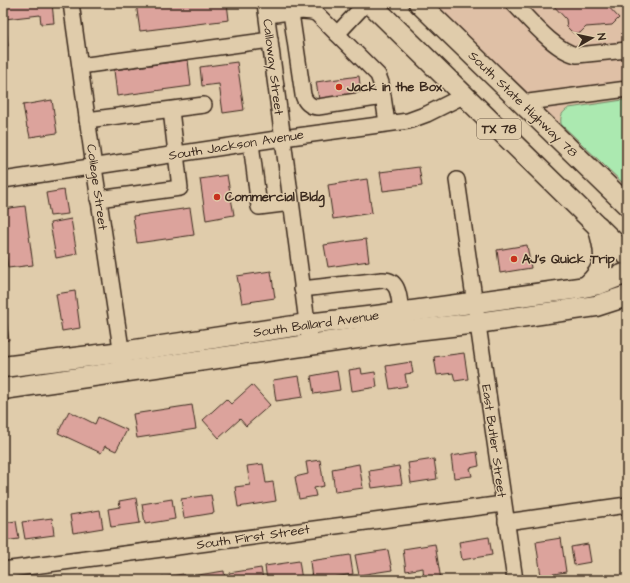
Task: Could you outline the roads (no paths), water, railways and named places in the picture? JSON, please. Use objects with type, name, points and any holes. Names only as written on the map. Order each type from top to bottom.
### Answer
[{"type":"main road","name":"TX 78","points":[[370,3],[627,255]]},
{"type":"main road","name":"South State Highway 78","points":[[418,3],[627,205]]},
{"type":"main road","points":[[587,286],[596,278],[604,262],[604,244],[598,226]]},
{"type":"main road","name":"South Ballard Avenue","points":[[3,368],[122,352],[307,324],[587,286],[599,284],[627,274]]},
{"type":"main road","name":"South Ballard Avenue","points":[[3,389],[596,306],[627,296]]},
{"type":"street","name":"College Street","points":[[71,3],[98,199],[125,371]]},
{"type":"street","points":[[337,34],[366,3]]},
{"type":"street","points":[[513,3],[549,39],[571,54],[577,55],[627,50]]},
{"type":"street","points":[[266,9],[291,12],[312,11],[317,14],[378,75],[380,79],[387,123]]},
{"type":"street","name":"Calloway Street","points":[[266,9],[310,345]]},
{"type":"street","points":[[291,12],[303,95],[308,104],[318,107],[383,97]]},
{"type":"street","points":[[80,66],[270,40]]},
{"type":"street","points":[[521,103],[627,89]]},
{"type":"street","name":"South Jackson Avenue","points":[[3,180],[282,138],[408,121],[427,114],[465,95]]},
{"type":"street","points":[[87,120],[204,105]]},
{"type":"street","points":[[98,199],[180,188],[171,110]]},
{"type":"street","points":[[250,143],[259,207],[291,203]]},
{"type":"street","name":"East Butler Street","points":[[457,180],[515,580]]},
{"type":"street","points":[[302,288],[390,280],[398,290],[401,312]]},
{"type":"street","name":"South First Street","points":[[3,570],[503,504]]},
{"type":"street","points":[[506,522],[627,505]]},
{"type":"place","name":"Jack in the Box","points":[[339,87]]},
{"type":"place","name":"Commercial Bldg","points":[[217,197]]},
{"type":"place","name":"AJ's Quick Trip","points":[[514,259]]}]
